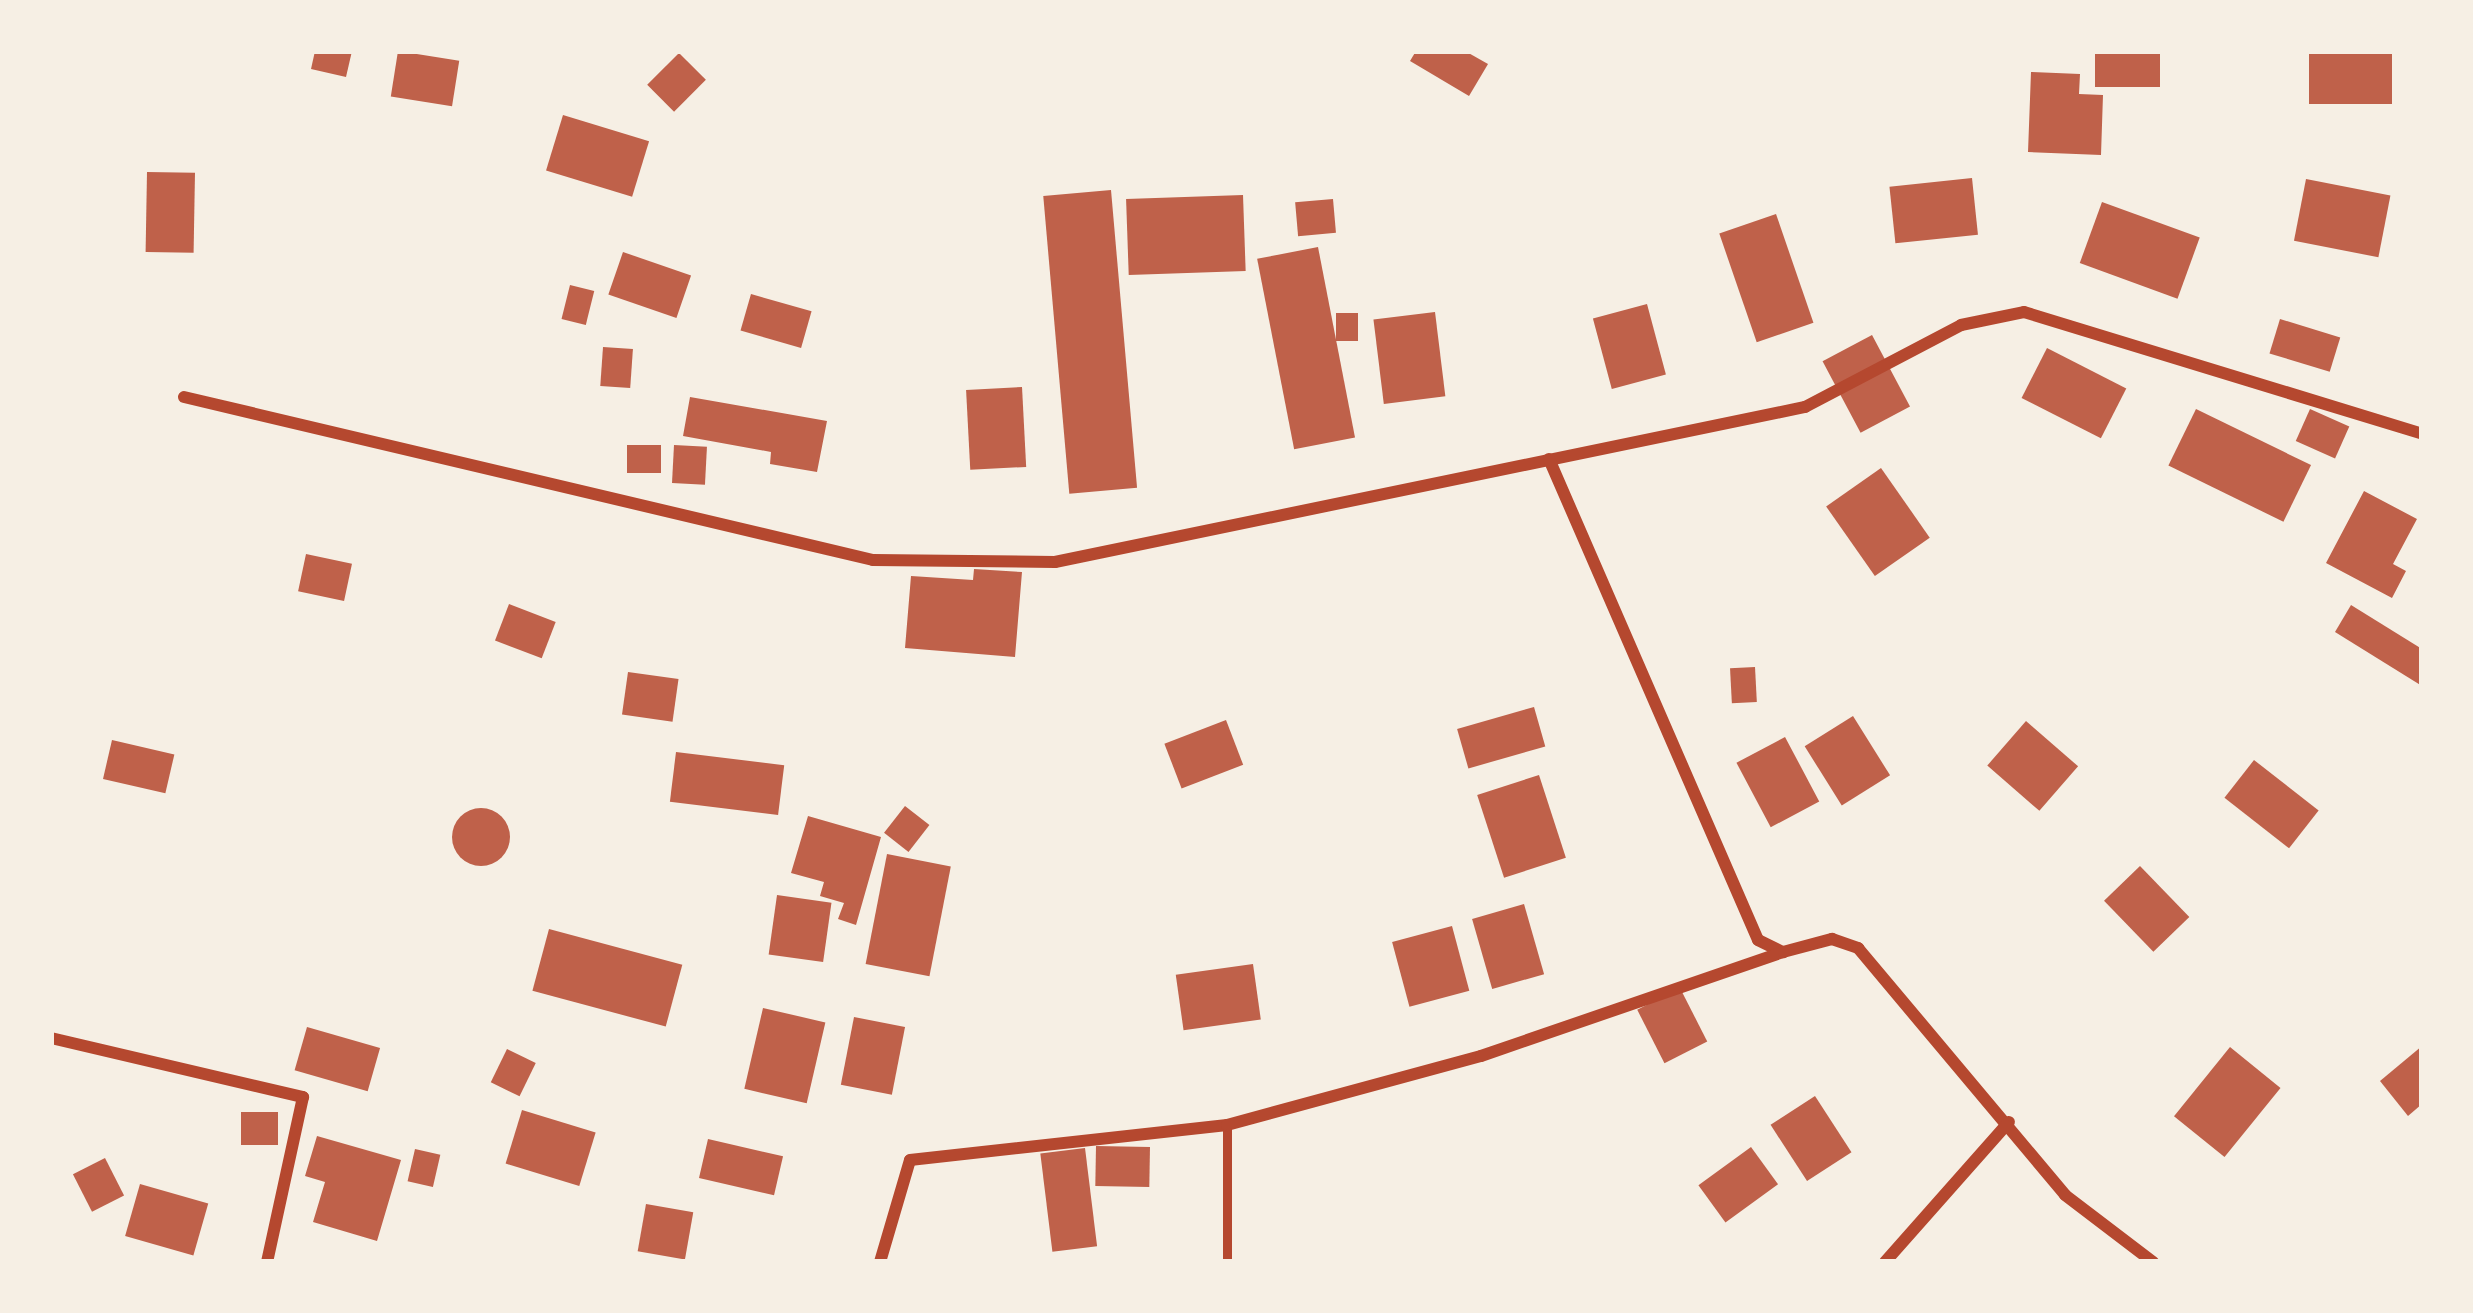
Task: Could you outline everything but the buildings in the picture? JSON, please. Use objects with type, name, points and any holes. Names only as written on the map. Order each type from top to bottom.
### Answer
[{"type":"street","points":[[184,397],[873,560],[1055,562],[1805,406],[1961,325],[2024,312],[2422,434]]},
{"type":"street","points":[[1550,459],[1758,940],[1783,952]]},
{"type":"street","points":[[880,1262],[910,1160],[1227,1125],[1481,1055],[1832,939],[1858,948],[2009,1122],[2065,1195],[2153,1262]]},
{"type":"street","points":[[51,1038],[303,1097],[267,1262]]},
{"type":"street","points":[[1885,1262],[2009,1122]]},
{"type":"lane","points":[[1227,1125],[1227,1262]]}]
